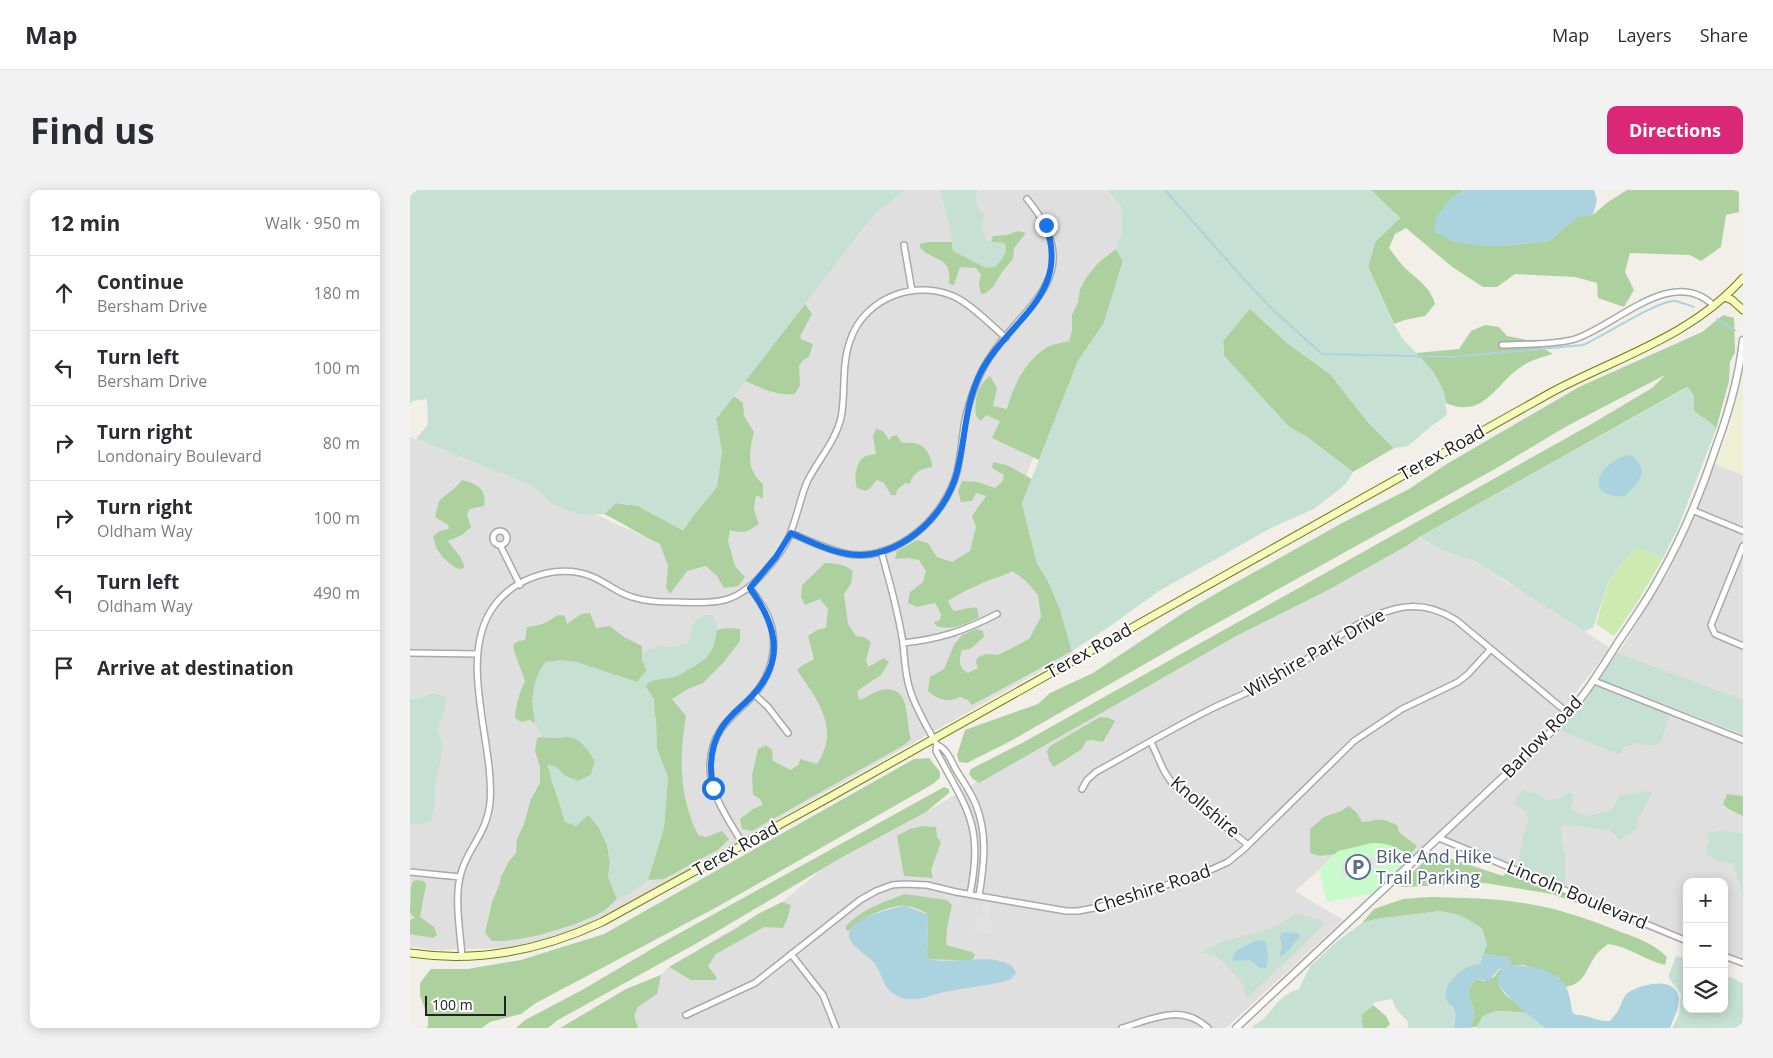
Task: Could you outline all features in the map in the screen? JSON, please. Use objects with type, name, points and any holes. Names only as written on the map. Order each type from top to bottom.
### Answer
[{"type":"main road","name":"Terex Road","points":[[410,953],[431,956],[462,956],[510,952],[565,938],[616,915],[743,844],[935,741],[1552,392],[1657,343],[1714,306],[1743,278]]},
{"type":"main road","points":[[1725,297],[1732,300],[1743,310]]},
{"type":"street","points":[[791,533],[832,550],[848,554],[860,554],[881,551],[902,542],[919,531],[935,515],[948,495],[957,473],[970,399],[985,366],[995,350],[1045,289],[1051,268],[1050,236],[1041,218],[1027,199]]},
{"type":"street","points":[[904,245],[912,291]]},
{"type":"street","points":[[462,956],[458,895],[460,877],[465,861],[482,832],[490,806],[490,784],[479,690],[478,654],[481,630],[487,616],[503,596],[520,585],[544,574],[567,572],[591,576],[623,594],[641,600],[707,603],[729,599],[750,588],[776,557],[791,533],[808,480],[831,442],[840,419],[846,358],[852,335],[863,317],[875,306],[893,295],[912,291],[936,291],[958,298],[967,304],[1006,338]]},
{"type":"street","points":[[1502,345],[1575,339],[1653,298],[1670,292],[1691,293],[1708,300],[1714,306]]},
{"type":"street","name":"Barlow Road","points":[[1236,1028],[1534,748],[1568,714],[1594,680],[1657,581],[1692,510],[1729,410],[1738,374],[1743,340]]},
{"type":"street","points":[[1692,510],[1743,531]]},
{"type":"street","points":[[500,545],[520,585]]},
{"type":"street","points":[[1743,546],[1712,621],[1711,628],[1718,636],[1743,646]]},
{"type":"street","points":[[881,551],[893,595],[910,690],[918,710],[935,741],[936,751],[964,800],[975,834],[976,850],[970,894]]},
{"type":"street","points":[[743,844],[717,798],[711,777],[711,759],[714,742],[721,728],[761,685],[774,652],[774,642],[767,615],[750,588]]},
{"type":"street","name":"Wilshire Park Drive","points":[[1082,789],[1087,780],[1096,772],[1208,710],[1249,693],[1278,678],[1350,629],[1378,614],[1396,608],[1420,607],[1439,611],[1456,620],[1568,714]]},
{"type":"street","points":[[903,643],[931,640],[955,633],[997,614]]},
{"type":"street","name":"Cheshire Road","points":[[686,1015],[755,983],[860,900],[876,891],[892,886],[904,884],[927,885],[1052,910],[1086,910],[1220,866],[1248,845],[1358,738],[1402,709],[1458,682],[1490,650]]},
{"type":"street","points":[[410,653],[478,654]]},
{"type":"street","points":[[1594,680],[1743,740]]},
{"type":"street","points":[[754,694],[768,707],[788,733]]},
{"type":"street","points":[[935,741],[942,746],[971,796],[980,818],[983,833],[984,859],[979,896]]},
{"type":"street","name":"Knollshire","points":[[1151,742],[1164,771],[1172,783],[1248,845]]},
{"type":"street","points":[[964,800],[971,796]]},
{"type":"street","points":[[975,834],[983,833]]},
{"type":"street","name":"Lincoln Boulevard","points":[[1439,838],[1683,939]]},
{"type":"street","points":[[410,872],[460,877]]},
{"type":"street","points":[[791,954],[823,995],[836,1028]]},
{"type":"street","points":[[1728,957],[1743,963]]},
{"type":"street","points":[[1122,1028],[1178,1014],[1200,1021],[1208,1028]]},
{"type":"shaded area","points":[[905,190],[1108,190],[1121,207],[1122,233],[1005,529],[1073,653],[649,892],[585,925],[549,938],[510,948],[433,950],[410,946],[410,437],[533,486],[696,560],[716,419],[873,216]]},
{"type":"shaded area","points":[[1715,464],[1743,475],[1743,796],[1727,794],[1730,810],[1743,816],[1743,833],[1722,830],[1718,861],[1733,864],[1743,898],[1743,967],[1728,961],[1728,878],[1683,878],[1683,943],[1595,910],[1586,904],[1583,896],[1444,836],[1555,735],[1586,699],[1625,643],[1669,571]]},
{"type":"shaded area","points":[[1414,536],[1442,550],[1475,561],[1610,648],[1554,721],[1412,857],[1407,853],[1338,851],[1295,891],[1343,920],[1226,1028],[620,1028],[626,989],[661,975],[669,967],[758,914],[782,902],[820,871],[839,859],[926,812],[1279,609]]},
{"type":"shaded area","name":"Bike And Hike Trail Parking","points":[[1377,856],[1378,866],[1371,867],[1369,874],[1344,877],[1341,862]]},
{"type":"shaded area","points":[[984,902],[991,904],[988,919],[993,920],[990,934],[973,931],[976,916],[981,917]]},
{"type":"green space","points":[[410,190],[905,190],[873,216],[716,419],[722,452],[717,487],[682,530],[638,506],[616,503],[604,514],[584,515],[567,510],[552,503],[533,486],[416,439],[428,424],[427,399],[412,401],[410,405]]},
{"type":"green space","points":[[940,190],[977,190],[976,200],[978,209],[984,214],[982,229],[987,241],[1005,243],[1006,247],[1002,259],[995,267],[986,268],[953,251],[950,228]]},
{"type":"green space","points":[[1108,190],[1371,190],[1400,218],[1375,242],[1368,267],[1391,319],[1403,339],[1433,371],[1444,392],[1447,415],[1408,446],[1394,448],[1367,421],[1330,374],[1287,343],[1250,309],[1223,341],[1224,356],[1289,427],[1307,437],[1353,472],[1346,484],[1314,509],[1271,528],[1159,591],[1072,651],[1060,609],[1048,581],[1037,563],[1022,503],[1078,361],[1104,323],[1123,261],[1116,249],[1122,233],[1121,207]]},
{"type":"green space","points":[[1371,190],[1464,190],[1449,201],[1502,246],[1549,241],[1578,216],[1593,215],[1608,202],[1627,190],[1739,190],[1739,212],[1726,215],[1721,247],[1701,261],[1690,255],[1630,253],[1625,272],[1634,290],[1624,307],[1598,298],[1597,283],[1575,277],[1515,274],[1497,287],[1483,287],[1451,266],[1406,228],[1395,234],[1389,248],[1402,265],[1430,292],[1435,304],[1425,316],[1394,324],[1368,267],[1375,242],[1400,218]]},
{"type":"green space","points":[[1018,231],[1026,233],[1014,248],[1013,259],[993,287],[986,293],[981,294],[979,284],[981,275],[976,268],[960,267],[954,285],[949,284],[948,269],[945,264],[920,248],[920,244],[929,242],[952,242],[953,251],[999,242],[991,242],[993,236],[1007,235]]},
{"type":"green space","points":[[1116,249],[1123,261],[1104,323],[1078,361],[1039,460],[992,438],[1000,421],[986,415],[981,421],[976,416],[976,400],[982,384],[990,376],[997,388],[993,406],[1007,409],[1016,383],[1032,360],[1048,347],[1069,341],[1072,331],[1072,315],[1086,278],[1099,262]]},
{"type":"green space","points":[[805,304],[812,314],[800,336],[801,339],[813,344],[809,357],[803,360],[799,366],[800,385],[795,394],[775,393],[745,381]]},
{"type":"green space","points":[[1250,308],[1287,343],[1330,374],[1367,421],[1394,448],[1353,472],[1307,437],[1289,427],[1224,356],[1223,341]]},
{"type":"green space","points":[[1723,315],[1734,318],[1735,352],[1730,362],[1729,381],[1716,429],[1709,421],[1694,411],[1694,396],[1687,387],[1328,590],[1236,636],[979,783],[969,774],[971,769],[1022,743],[1588,426],[1652,388],[1665,375],[1567,426],[1495,469],[1185,641],[1009,742],[967,763],[959,762],[957,755],[965,730],[1038,704],[1050,693],[1093,673],[1183,613],[1222,590],[1344,522],[1409,489],[1445,465],[1579,387],[1702,332]]},
{"type":"green space","points":[[1485,325],[1499,327],[1507,336],[1527,340],[1553,354],[1524,365],[1481,403],[1460,407],[1446,403],[1439,382],[1416,353],[1459,349],[1471,331]]},
{"type":"green space","points":[[1742,375],[1743,475],[1715,464],[1730,429]]},
{"type":"green space","points":[[1688,387],[1694,396],[1694,411],[1709,421],[1716,429],[1677,530],[1663,558],[1636,548],[1621,564],[1609,581],[1593,628],[1584,631],[1475,561],[1442,550],[1420,538],[1421,536]]},
{"type":"green space","points":[[734,396],[743,403],[744,416],[754,432],[750,453],[751,467],[763,484],[763,499],[756,495],[754,510],[759,524],[745,532],[730,530],[728,541],[735,566],[745,577],[738,586],[724,588],[717,576],[706,566],[687,571],[670,594],[666,588],[668,566],[660,544],[604,514],[616,503],[638,506],[683,530],[693,516],[722,452],[716,419]]},
{"type":"green space","points":[[876,429],[883,431],[889,440],[892,436],[897,435],[901,442],[918,444],[926,450],[932,462],[932,467],[918,472],[910,484],[905,483],[897,490],[896,495],[891,495],[884,483],[877,480],[867,490],[857,488],[856,476],[859,463],[865,456],[876,454],[873,436]]},
{"type":"green space","points":[[993,462],[1007,465],[1032,479],[1022,503],[1037,563],[1048,581],[1060,609],[1072,651],[972,705],[968,700],[960,697],[947,700],[932,694],[928,691],[930,677],[944,669],[954,645],[962,635],[976,629],[983,631],[984,637],[970,649],[962,650],[960,657],[962,669],[968,673],[978,668],[977,658],[986,654],[998,655],[1029,639],[1041,617],[1038,595],[1026,581],[1012,571],[957,595],[948,601],[953,611],[977,608],[979,617],[953,627],[936,626],[934,622],[940,620],[941,614],[935,603],[917,607],[908,603],[910,592],[923,582],[926,571],[919,560],[908,558],[895,559],[897,551],[917,540],[928,543],[937,557],[952,562],[970,551],[976,527],[972,516],[986,496],[976,493],[972,501],[961,502],[958,491],[962,481],[978,482],[995,488],[1002,482],[1004,475],[992,468]]},
{"type":"green space","points":[[462,480],[480,488],[485,500],[484,506],[469,509],[467,515],[471,527],[462,535],[448,541],[464,564],[464,568],[458,569],[442,556],[436,547],[433,536],[440,531],[449,529],[448,525],[435,517],[439,501]]},
{"type":"green space","points":[[1636,548],[1663,558],[1637,603],[1614,636],[1596,624],[1609,581]]},
{"type":"green space","points":[[825,563],[840,564],[853,571],[851,584],[844,594],[848,624],[856,636],[864,637],[871,642],[866,660],[868,667],[884,658],[889,662],[881,675],[857,691],[859,700],[881,690],[891,689],[898,692],[903,698],[905,705],[911,739],[904,745],[752,831],[742,829],[740,819],[753,809],[763,805],[760,799],[753,795],[752,775],[758,749],[766,745],[772,750],[773,761],[791,770],[799,764],[800,759],[817,764],[824,751],[827,738],[824,715],[812,692],[797,670],[814,659],[808,636],[817,630],[826,628],[828,609],[820,599],[805,605],[801,597],[802,585]]},
{"type":"green space","points":[[590,613],[596,628],[610,626],[624,637],[642,646],[642,660],[647,670],[637,682],[616,675],[532,700],[535,724],[530,720],[521,722],[515,718],[518,699],[525,681],[513,645],[518,641],[525,640],[527,627],[548,622],[559,615],[565,616],[567,624],[581,614]]},
{"type":"green space","points":[[705,615],[713,615],[717,630],[713,647],[708,656],[675,677],[648,682],[645,685],[654,699],[657,749],[668,777],[664,827],[648,880],[630,894],[617,899],[608,877],[610,862],[607,845],[599,828],[589,815],[576,826],[565,822],[547,764],[556,767],[565,776],[578,781],[591,775],[595,761],[584,745],[576,739],[542,737],[533,709],[536,680],[545,662],[561,660],[577,662],[637,682],[647,670],[642,660],[642,653],[657,646],[673,647],[687,644],[695,621]]},
{"type":"green space","points":[[740,629],[740,641],[723,663],[703,683],[688,689],[672,699],[686,716],[682,747],[682,777],[687,806],[698,835],[706,837],[722,831],[729,839],[719,849],[664,879],[648,880],[664,827],[668,777],[657,749],[656,719],[645,686],[650,681],[667,678],[698,663],[716,637],[716,630]]},
{"type":"green space","points":[[1617,653],[1743,700],[1743,734],[1599,679]]},
{"type":"green space","points":[[1595,686],[1667,714],[1669,719],[1660,743],[1654,746],[1637,743],[1624,747],[1620,755],[1559,730]]},
{"type":"green space","points":[[433,693],[446,697],[445,709],[437,730],[442,743],[435,804],[431,821],[410,824],[410,698],[414,700]]},
{"type":"green space","points":[[1100,717],[1115,721],[1103,742],[1086,741],[1082,749],[1054,767],[1049,760],[1047,751],[1050,746]]},
{"type":"green space","points":[[537,738],[576,739],[584,745],[595,761],[591,775],[578,781],[565,776],[556,767],[551,779],[557,796],[589,815],[599,828],[607,845],[610,862],[608,877],[617,899],[602,912],[563,928],[518,939],[492,941],[485,933],[492,902],[501,877],[509,861],[516,853],[517,839],[524,824],[531,799],[540,783],[540,767],[535,751]]},
{"type":"green space","points":[[929,758],[940,772],[940,778],[933,784],[717,907],[536,1003],[521,1014],[490,1022],[482,1028],[426,1028],[428,1026],[428,1016],[420,996],[420,983],[431,969],[467,969],[521,960],[604,934],[914,759]]},
{"type":"green space","points":[[944,787],[949,789],[949,793],[926,812],[839,859],[699,942],[558,1020],[548,1028],[516,1028],[525,1020],[582,990],[667,940]]},
{"type":"green space","points":[[1524,790],[1549,801],[1562,797],[1569,792],[1573,794],[1571,808],[1585,816],[1611,810],[1620,795],[1636,794],[1646,790],[1652,792],[1638,820],[1636,829],[1619,840],[1610,830],[1561,826],[1562,844],[1565,853],[1565,889],[1518,866],[1522,840],[1529,817],[1525,811],[1516,805],[1516,797]]},
{"type":"green space","points":[[1727,794],[1743,796],[1743,816],[1730,810],[1723,804]]},
{"type":"green space","points":[[1349,806],[1357,813],[1362,822],[1381,820],[1397,825],[1399,832],[1417,846],[1403,865],[1337,854],[1320,856],[1310,853],[1310,829],[1324,817]]},
{"type":"green space","points":[[922,826],[936,827],[937,837],[941,842],[931,870],[933,878],[904,876],[897,836],[910,829]]},
{"type":"green space","points":[[1722,830],[1743,833],[1743,898],[1733,864],[1718,861],[1706,854],[1709,833]]},
{"type":"green space","points":[[1372,843],[1393,846],[1412,857],[1374,893],[1327,902],[1319,870],[1338,851]]},
{"type":"green space","points":[[1433,853],[1503,876],[1511,870],[1584,901],[1586,904],[1577,903],[1552,894],[1485,883],[1398,886]]},
{"type":"green space","points":[[413,881],[424,881],[426,885],[420,917],[434,927],[437,935],[433,938],[410,934],[410,920],[415,918],[410,913],[411,887]]},
{"type":"green space","points":[[905,894],[947,900],[952,905],[947,928],[946,945],[972,952],[975,955],[974,958],[969,961],[929,959],[927,956],[927,916],[926,913],[917,908],[892,907],[860,921],[849,931],[846,930],[846,926],[859,915],[881,903]]},
{"type":"green space","points":[[1430,897],[1517,902],[1564,912],[1598,923],[1651,945],[1667,957],[1665,965],[1608,944],[1596,955],[1582,979],[1566,987],[1558,977],[1523,965],[1510,966],[1509,958],[1483,954],[1487,944],[1441,911],[1376,919],[1362,923],[1374,909],[1403,899]]},
{"type":"green space","points":[[782,902],[791,905],[783,928],[764,927],[716,954],[708,966],[717,978],[715,980],[691,980],[669,967],[758,914]]},
{"type":"green space","points":[[1441,911],[1460,915],[1482,928],[1487,944],[1480,964],[1446,998],[1455,1012],[1454,1028],[1408,1028],[1408,1022],[1396,1009],[1392,999],[1375,1002],[1361,1015],[1363,1028],[1251,1028],[1265,1017],[1284,996],[1299,989],[1310,966],[1335,943],[1362,923],[1376,919]]},
{"type":"green space","points":[[1296,914],[1321,920],[1324,923],[1319,930],[1247,998],[1241,981],[1222,961],[1213,955],[1201,953],[1225,941],[1272,928]]},
{"type":"green space","points":[[1676,956],[1683,958],[1683,1013],[1728,1013],[1728,977],[1743,983],[1743,1028],[1672,1028],[1679,1015],[1681,994],[1668,977]]},
{"type":"green space","points":[[1503,969],[1498,985],[1505,994],[1528,1013],[1497,1011],[1483,1016],[1478,1026],[1469,1028],[1474,1014],[1469,997],[1471,985],[1476,979],[1484,981],[1494,977],[1499,970]]},
{"type":"green space","points":[[661,975],[657,994],[638,1007],[634,1015],[638,1028],[560,1028],[626,989]]},
{"type":"green space","points":[[1373,1005],[1386,1016],[1390,1024],[1386,1028],[1363,1028],[1361,1015]]},
{"type":"green space","points":[[1497,1011],[1528,1013],[1545,1028],[1475,1028],[1483,1016]]},
{"type":"water","points":[[1464,190],[1594,190],[1597,200],[1593,215],[1578,217],[1549,241],[1483,246],[1454,242],[1435,232],[1436,217],[1449,201]]},
{"type":"water","points":[[1631,455],[1637,461],[1642,471],[1635,486],[1625,496],[1611,495],[1603,492],[1599,486],[1599,478],[1603,471],[1619,458]]},
{"type":"water","points":[[906,906],[928,915],[927,956],[929,959],[948,961],[990,959],[1011,965],[1016,973],[1011,979],[1002,982],[917,999],[907,999],[893,994],[886,986],[875,964],[850,940],[849,933],[860,921],[870,916]]},
{"type":"water","points":[[1282,933],[1299,934],[1300,936],[1281,957],[1279,955],[1282,948],[1280,936]]},
{"type":"water","points":[[1257,940],[1265,941],[1266,944],[1268,958],[1266,968],[1260,968],[1250,960],[1236,961],[1232,959],[1236,951]]},
{"type":"water","points":[[1483,954],[1510,958],[1511,966],[1535,968],[1557,977],[1567,989],[1572,1012],[1576,1015],[1610,1021],[1627,994],[1634,989],[1655,984],[1669,985],[1674,988],[1679,998],[1678,1007],[1670,1028],[1545,1028],[1517,1005],[1498,985],[1498,976],[1502,969],[1499,969],[1489,981],[1476,979],[1471,985],[1469,997],[1473,1008],[1473,1020],[1469,1028],[1454,1028],[1455,1012],[1446,998],[1448,986],[1456,975],[1468,967],[1480,964]]},
{"type":"waterway","points":[[1165,190],[1274,311],[1322,354],[1452,357],[1583,345],[1643,312],[1667,302],[1675,301],[1694,307]]},
{"type":"waterway","points":[[1717,319],[1735,330]]},
{"type":"place","name":"Bike And Hike Trail Parking","points":[[1358,867]]},
{"type":"route","points":[[713,788],[710,768],[716,737],[732,714],[748,701],[761,685],[772,662],[774,652],[771,624],[762,605],[750,588],[776,557],[791,533],[832,550],[848,554],[870,553],[881,551],[902,542],[919,531],[935,515],[948,495],[957,473],[967,411],[981,373],[995,350],[1045,289],[1052,259],[1050,236],[1046,225]]}]
